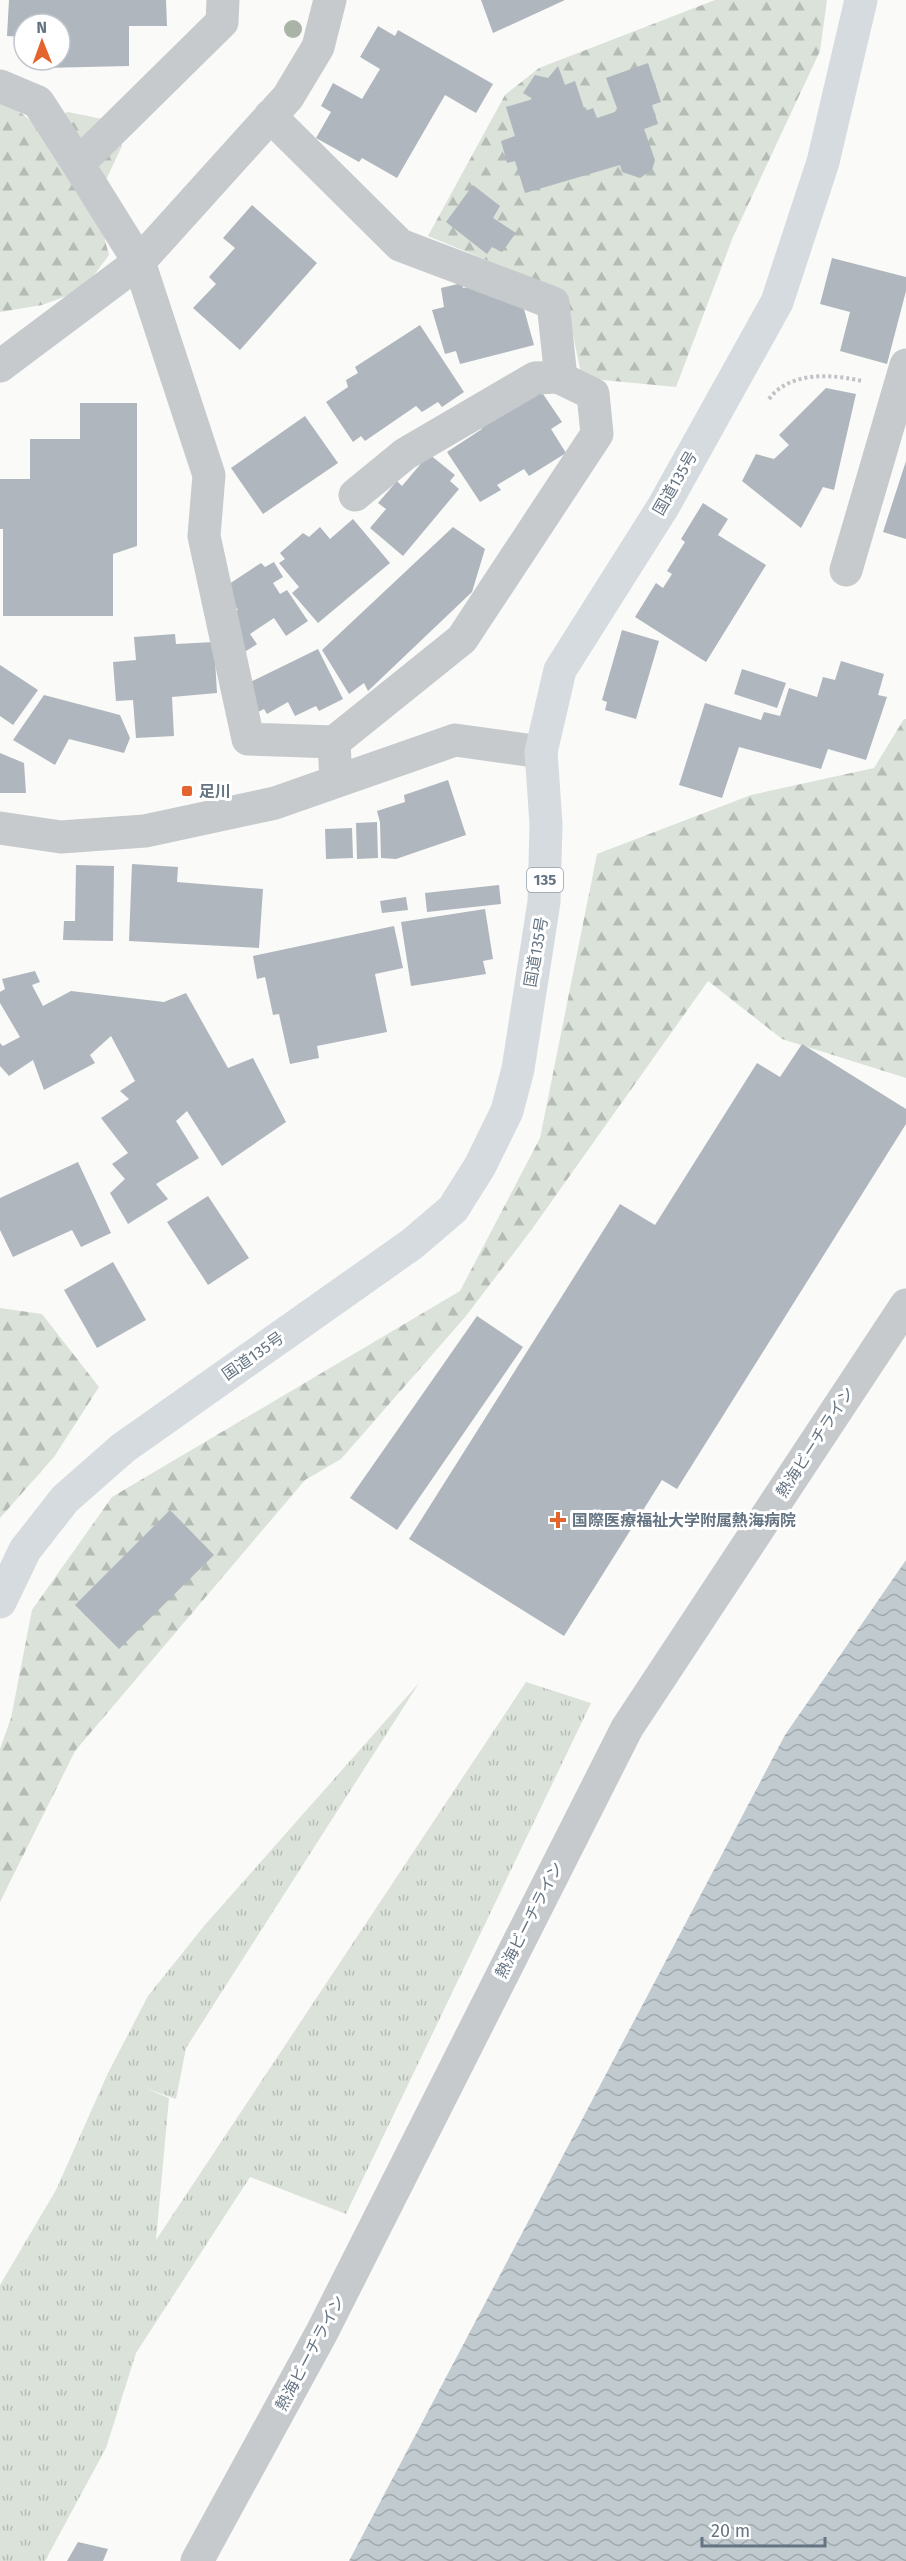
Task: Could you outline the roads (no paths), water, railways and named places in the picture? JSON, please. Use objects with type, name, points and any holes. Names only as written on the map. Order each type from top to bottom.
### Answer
[{"type":"highway","name":"国道135号","points":[[0,1602],[25,1550],[65,1499],[123,1448],[412,1244],[453,1209],[480,1166],[507,1111],[518,1069],[544,902],[546,824],[541,752],[560,670],[663,507],[777,302],[823,162],[861,0]]},
{"type":"street","points":[[78,164],[222,22],[223,0]]},
{"type":"street","points":[[0,366],[139,262],[288,97],[318,47],[330,0]]},
{"type":"street","points":[[0,86],[38,102],[139,262],[209,475],[204,536],[248,739],[334,742],[462,639],[597,434],[593,394],[561,378],[535,378],[405,454],[355,495]]},
{"type":"street","points":[[270,116],[400,245],[553,303],[561,378]]},
{"type":"street","points":[[846,570],[902,378]]},
{"type":"street","points":[[0,828],[61,837],[145,831],[275,803],[456,740],[541,752]]},
{"type":"street","points":[[334,742],[336,781]]},
{"type":"street","name":"熱海ビーチライン","points":[[197,2561],[322,2332],[627,1728],[906,1305]]},
{"type":"water","points":[[906,1560],[906,2561],[349,2561],[785,1735]]},
{"type":"place","name":"足川","points":[[187,791]]},
{"type":"place","name":"国際医療福祉大学附属熱海病院","points":[[558,1520]]}]
